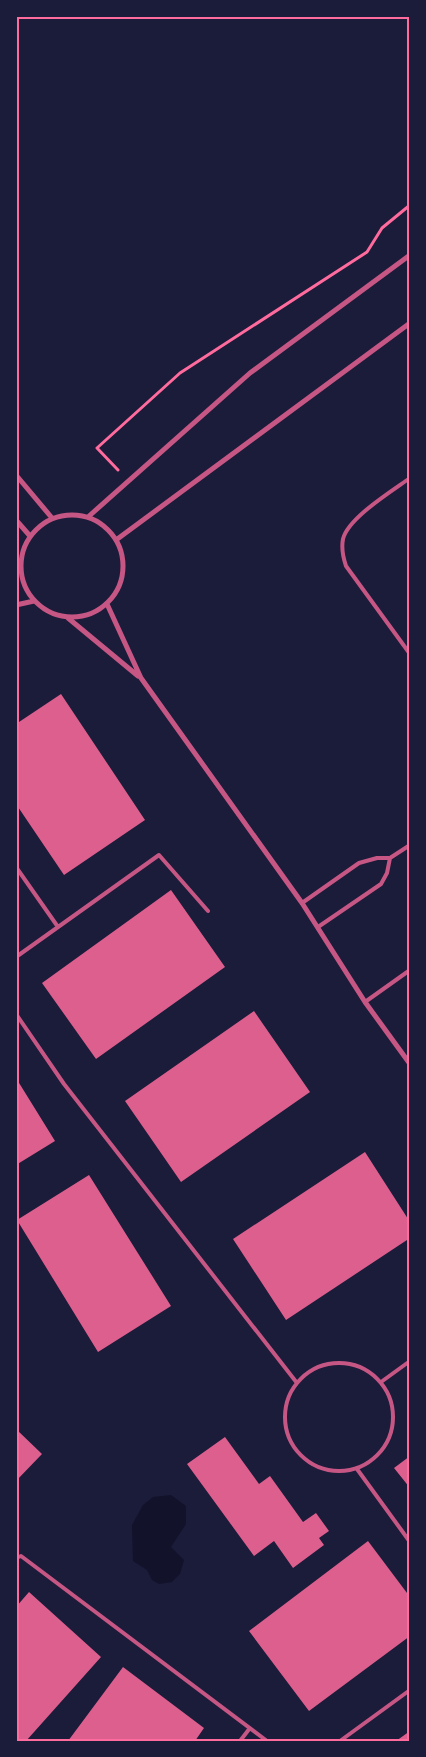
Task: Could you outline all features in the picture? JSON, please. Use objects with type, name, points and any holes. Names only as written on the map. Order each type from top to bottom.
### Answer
[{"type":"street","points":[[88,517],[250,373],[410,254]]},
{"type":"street","points":[[116,540],[410,323]]},
{"type":"street","points":[[16,475],[52,518]]},
{"type":"street","points":[[68,618],[88,615],[107,604],[120,585],[123,574],[122,556],[116,540],[104,526],[88,517],[70,514],[52,518],[30,536],[24,547],[18,572],[34,601],[49,612],[68,618],[140,678]]},
{"type":"street","points":[[16,520],[30,536]]},
{"type":"street","points":[[16,605],[34,601]]},
{"type":"street","points":[[107,604],[140,678],[302,903],[365,1002],[410,1064]]},
{"type":"lane","points":[[410,478],[366,510],[354,522],[344,537],[342,554],[346,566],[410,654]]},
{"type":"lane","points":[[302,903],[359,863],[377,858],[390,858],[410,845]]},
{"type":"lane","points":[[16,957],[158,855],[208,911]]},
{"type":"lane","points":[[318,927],[381,884],[387,873],[390,858]]},
{"type":"lane","points":[[16,867],[58,927]]},
{"type":"lane","points":[[365,1002],[410,970]]},
{"type":"lane","points":[[16,1014],[64,1084],[297,1383]]},
{"type":"lane","points":[[381,1382],[410,1361]]},
{"type":"lane","points":[[338,1362],[354,1364],[369,1371],[381,1382],[390,1397],[394,1414],[392,1431],[384,1447],[372,1460],[357,1469],[340,1471],[323,1469],[307,1461],[295,1448],[287,1433],[285,1416],[288,1398],[297,1383],[308,1372],[322,1365],[338,1362]]},
{"type":"lane","points":[[357,1469],[410,1542]]},
{"type":"lane","points":[[16,1558],[21,1556],[267,1741]]},
{"type":"lane","points":[[340,1741],[410,1690]]},
{"type":"lane","points":[[240,1741],[250,1728]]},
{"type":"path","points":[[120,472],[98,448],[180,373],[367,252],[382,228],[410,206]]},
{"type":"shaded area","points":[[171,1495],[186,1506],[186,1524],[171,1547],[184,1560],[180,1574],[172,1582],[159,1584],[152,1580],[147,1570],[133,1561],[132,1525],[143,1505],[153,1497]]},
{"type":"building","points":[[61,694],[145,820],[64,875],[16,804],[16,724]]},
{"type":"building","points":[[171,890],[225,967],[96,1059],[42,983]]},
{"type":"building","points":[[254,1011],[310,1092],[181,1182],[125,1101]]},
{"type":"building","points":[[16,1078],[55,1141],[16,1165]]},
{"type":"building","points":[[365,1152],[410,1222],[410,1238],[286,1320],[233,1239]]},
{"type":"building","points":[[89,1175],[171,1306],[98,1352],[17,1220]]},
{"type":"building","points":[[16,1429],[42,1454],[16,1481]]},
{"type":"building","points":[[225,1437],[259,1484],[270,1476],[303,1522],[316,1513],[329,1531],[319,1538],[324,1545],[293,1568],[274,1541],[254,1556],[187,1464]]},
{"type":"building","points":[[410,1456],[410,1488],[394,1468]]},
{"type":"building","points":[[368,1541],[410,1597],[410,1636],[309,1711],[249,1631]]},
{"type":"building","points":[[29,1592],[101,1657],[26,1741],[16,1741],[16,1607]]},
{"type":"building","points":[[123,1667],[204,1728],[195,1741],[68,1741]]},
{"type":"building","points":[[410,1731],[410,1741],[396,1741]]}]
